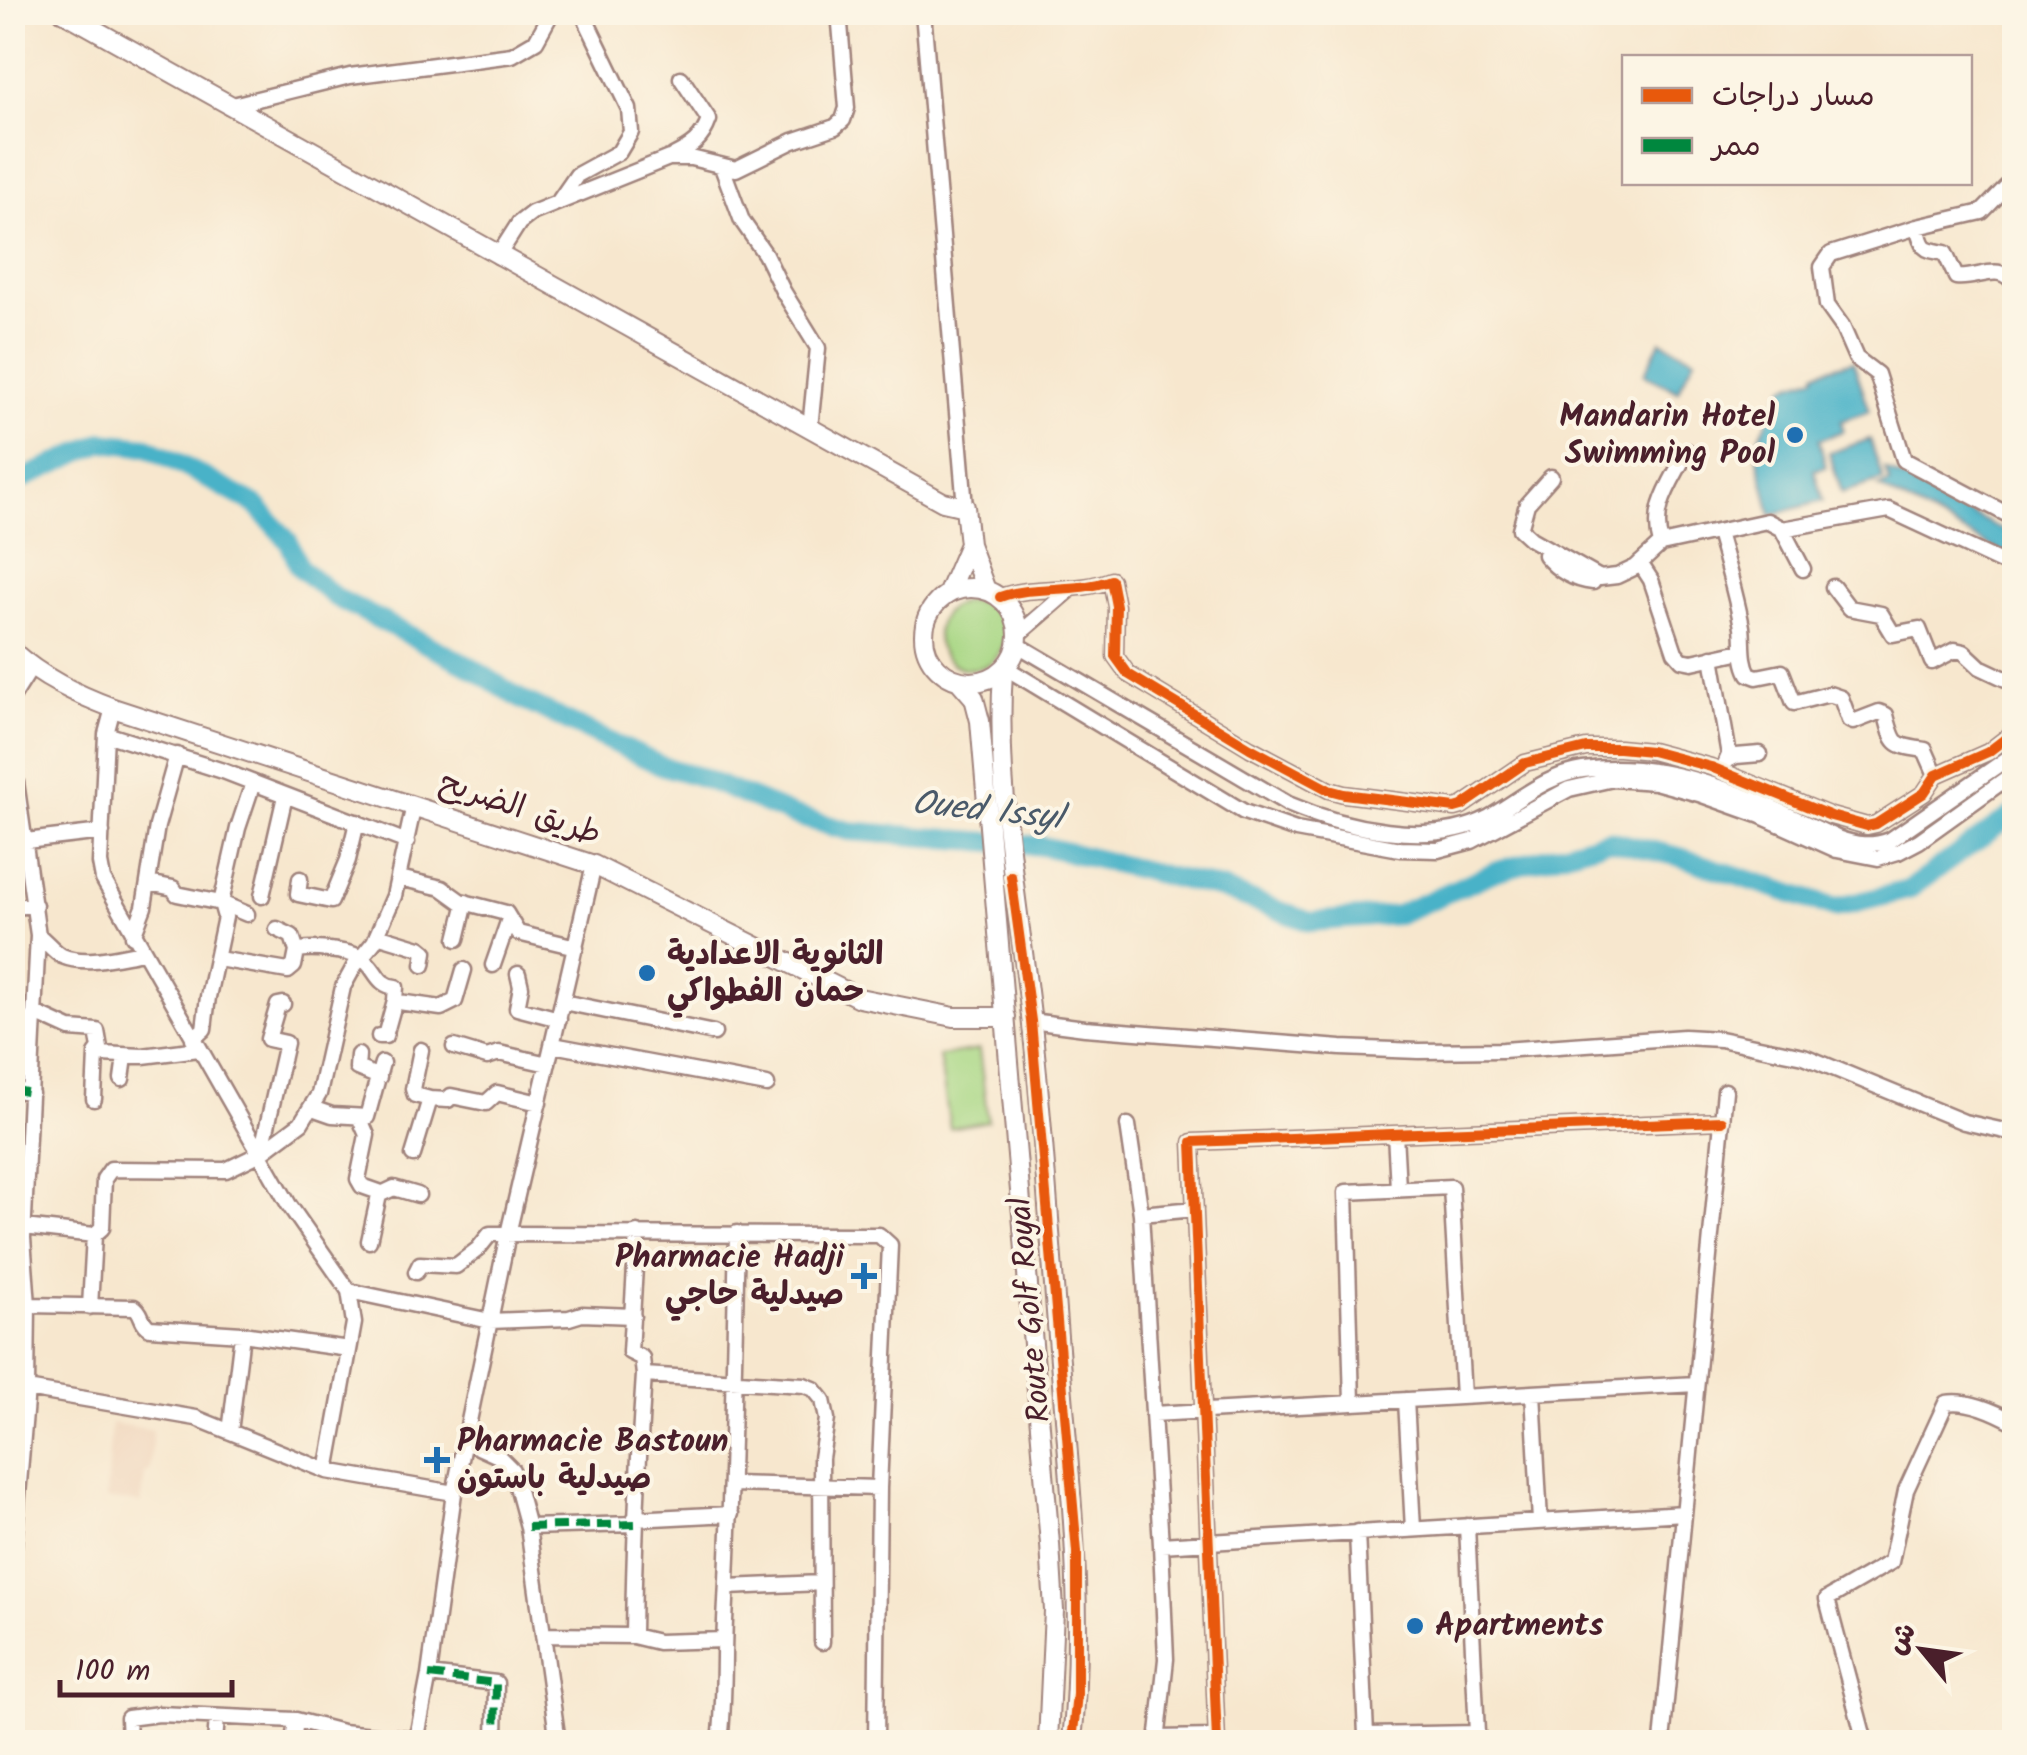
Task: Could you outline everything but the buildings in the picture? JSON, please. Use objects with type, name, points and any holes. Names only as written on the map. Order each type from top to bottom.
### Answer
[{"type":"street","points":[[63,12],[943,502],[965,507]]},
{"type":"street","points":[[229,106],[350,76],[512,55],[536,41],[552,12]]},
{"type":"street","points":[[558,202],[576,175],[620,152],[631,132],[629,109],[582,12]]},
{"type":"street","points":[[669,158],[691,158],[736,169],[793,141],[835,127],[848,108],[839,12]]},
{"type":"street","points":[[923,12],[969,544],[993,594],[1014,614],[1018,639],[1114,702],[1288,804],[1328,818],[1393,830],[1434,834],[1458,830],[1488,818],[1565,774],[1637,768],[1742,796],[1838,838],[1868,845],[1890,840],[2014,754]]},
{"type":"street","points":[[498,256],[524,218],[693,146],[705,133],[709,120],[681,78]]},
{"type":"street","points":[[722,167],[742,221],[766,254],[818,348],[810,428]]},
{"type":"street","points":[[2014,179],[1982,212],[1831,254],[1822,267],[1827,304],[1856,358],[1876,374],[1904,460],[2014,518]]},
{"type":"street","points":[[1917,227],[1924,248],[1946,253],[1956,277],[1963,279],[1998,270],[2009,274],[2014,284]]},
{"type":"street","points":[[1661,544],[1657,510],[1687,452]]},
{"type":"street","points":[[1551,477],[1527,504],[1520,529],[1600,578],[1618,576],[1661,544],[1767,521],[1782,529],[1802,568]]},
{"type":"street","points":[[1782,529],[1889,510],[2014,568]]},
{"type":"street","points":[[1718,533],[1733,583],[1749,674],[1782,672],[1794,703],[1829,694],[1841,698],[1849,720],[1854,722],[1879,712],[1886,715],[1892,740],[1899,746],[1924,750],[1936,775]]},
{"type":"street","points":[[969,544],[947,594],[928,615],[924,643],[936,668],[960,682],[983,682],[1005,669],[1018,639],[1072,589]]},
{"type":"street","points":[[1640,562],[1651,580],[1682,660],[1692,662],[1742,651]]},
{"type":"street","points":[[947,594],[959,589],[993,594],[1072,589],[1111,580],[1116,606],[1115,656],[1118,666],[1128,674],[1250,748],[1329,790],[1454,808],[1526,764],[1586,748],[1651,750],[1725,766],[1832,816],[1867,826],[1924,793],[1936,775],[1988,752],[2014,732]]},
{"type":"street","points":[[1833,587],[1848,608],[1881,614],[1893,634],[1920,630],[1932,662],[1955,650],[1964,652],[1980,668],[2014,683]]},
{"type":"street","name":"طريق الضريح","points":[[12,651],[32,668],[112,708],[594,864],[859,998],[954,1017],[1006,1017]]},
{"type":"street","points":[[1712,658],[1725,766]]},
{"type":"street","points":[[12,698],[32,668]]},
{"type":"street","points":[[1005,669],[1244,812],[1317,835],[1400,849],[1438,850],[1491,833],[1578,786],[1613,779],[1639,780],[1699,794],[1762,816],[1837,850],[1878,858],[1919,841],[2014,772]]},
{"type":"street","name":"Route Golf Royal","points":[[995,802],[1005,669]]},
{"type":"street","name":"Route Golf Royal","points":[[960,682],[979,711],[995,802],[1002,877],[1006,1017],[1051,1561],[1053,1674],[1048,1742]]},
{"type":"street","points":[[1100,725],[1114,702]]},
{"type":"street","points":[[112,708],[106,734],[100,863],[103,880],[290,1205],[349,1291],[354,1323],[327,1471]]},
{"type":"street","points":[[106,734],[253,783],[407,842]]},
{"type":"street","points":[[1725,766],[1736,756],[1760,754]]},
{"type":"street","points":[[134,936],[150,883],[149,862],[156,826],[177,756]]},
{"type":"street","points":[[12,1566],[27,1389],[28,1305],[19,1199],[30,1093],[38,935],[13,758]]},
{"type":"street","points":[[1212,795],[1227,770]]},
{"type":"street","points":[[35,1012],[70,1028],[97,1031],[101,1054],[125,1057],[196,1044],[204,1030],[218,959],[225,917],[221,903],[253,783]]},
{"type":"street","points":[[1244,812],[1257,788]]},
{"type":"street","points":[[262,896],[285,796]]},
{"type":"street","points":[[90,1307],[94,1236],[102,1228],[104,1179],[111,1169],[216,1171],[239,1165],[261,1154],[300,1123],[312,1108],[321,1087],[343,988],[377,935],[399,878],[414,805]]},
{"type":"street","points":[[297,894],[331,902],[348,860],[357,822]]},
{"type":"street","points":[[21,832],[102,832]]},
{"type":"street","points":[[129,1742],[128,1718],[134,1715],[296,1720],[342,1732],[416,1741],[429,1676],[454,1493],[508,1234],[594,864]]},
{"type":"street","name":"Route Golf Royal","points":[[1002,877],[1032,1021],[1076,1552],[1072,1742]]},
{"type":"street","points":[[399,878],[442,888],[466,902],[500,910],[518,933],[576,947]]},
{"type":"street","points":[[150,883],[247,914]]},
{"type":"street","points":[[457,939],[466,902]]},
{"type":"street","points":[[12,907],[36,905]]},
{"type":"street","points":[[493,965],[510,919]]},
{"type":"street","points":[[218,959],[288,971],[294,966],[297,951],[292,936],[277,929]]},
{"type":"street","points":[[38,935],[57,954],[68,957],[91,960],[143,952]]},
{"type":"street","points":[[377,935],[420,948],[425,952],[423,965]]},
{"type":"street","points":[[297,951],[304,948],[361,958],[380,982],[396,988],[388,1032],[379,1036]]},
{"type":"street","points":[[394,1000],[443,1008],[455,1001],[464,970]]},
{"type":"street","points":[[518,974],[521,987],[517,1008],[559,1020]]},
{"type":"street","points":[[563,1002],[714,1034]]},
{"type":"street","points":[[261,1154],[286,1043],[268,1039],[267,1034],[278,1004],[282,1004]]},
{"type":"street","points":[[1032,1021],[1152,1034],[1419,1051],[1503,1050],[1684,1036],[1720,1038],[1804,1056],[1964,1122],[2014,1133]]},
{"type":"street","points":[[553,1045],[767,1085]]},
{"type":"street","points":[[454,1047],[487,1058],[498,1053],[548,1064]]},
{"type":"street","points":[[94,1099],[99,1050]]},
{"type":"street","points":[[421,1050],[415,1095],[448,1100],[451,1096],[486,1104],[497,1093],[539,1102]]},
{"type":"street","points":[[312,1108],[367,1117],[380,1070],[358,1068],[358,1055]]},
{"type":"street","points":[[122,1079],[125,1057]]},
{"type":"street","points":[[12,1089],[30,1093]]},
{"type":"street","points":[[1662,1742],[1725,1091]]},
{"type":"street","points":[[414,1156],[430,1099]]},
{"type":"street","points":[[359,1117],[367,1136],[358,1178],[362,1186],[379,1192],[368,1241]]},
{"type":"street","points":[[1128,1125],[1141,1214],[1161,1545],[1166,1659],[1157,1740],[1217,1740],[1192,1142],[1722,1121]]},
{"type":"street","points":[[1395,1134],[1398,1188]]},
{"type":"street","points":[[1352,1402],[1346,1192],[1398,1188],[1451,1187],[1462,1396]]},
{"type":"street","points":[[379,1196],[394,1188],[418,1194]]},
{"type":"street","points":[[1141,1214],[1195,1209]]},
{"type":"street","points":[[24,1226],[94,1236]]},
{"type":"street","points":[[633,1636],[634,1522],[644,1375],[642,1358],[630,1352],[637,1232]]},
{"type":"street","points":[[720,1742],[733,1484],[737,1233]]},
{"type":"street","points":[[416,1272],[420,1264],[456,1266],[490,1234],[879,1235],[890,1245],[879,1488],[876,1742]]},
{"type":"street","points":[[349,1291],[490,1321],[570,1318],[582,1314],[633,1316]]},
{"type":"street","points":[[28,1305],[134,1307],[150,1328],[242,1334],[349,1349]]},
{"type":"street","points":[[230,1432],[242,1334]]},
{"type":"street","points":[[644,1375],[804,1385],[819,1394],[827,1418],[821,1458],[822,1642]]},
{"type":"street","points":[[1153,1414],[1696,1384]]},
{"type":"street","points":[[27,1389],[196,1418],[327,1471],[454,1493]]},
{"type":"street","points":[[1533,1393],[1540,1522]]},
{"type":"street","points":[[1406,1400],[1412,1529]]},
{"type":"street","points":[[1865,1742],[1827,1599],[1891,1562],[1906,1490],[1946,1403],[1994,1410],[2014,1422]]},
{"type":"street","points":[[465,1441],[493,1452],[512,1470],[528,1526],[558,1742]]},
{"type":"street","points":[[733,1484],[879,1488]]},
{"type":"street","points":[[1161,1545],[1684,1513]]},
{"type":"street","points":[[528,1526],[731,1514]]},
{"type":"street","points":[[1357,1532],[1366,1735],[1418,1738],[1477,1733],[1468,1526]]},
{"type":"street","points":[[727,1587],[820,1583]]},
{"type":"street","points":[[543,1635],[633,1636],[658,1642],[724,1640]]},
{"type":"street","points":[[429,1676],[496,1683],[494,1742]]},
{"type":"street","points":[[215,1742],[217,1718]]},
{"type":"street","points":[[294,1742],[296,1720]]},
{"type":"shaded area","points":[[111,1423],[153,1430],[150,1472],[145,1474],[141,1503],[106,1499]]},
{"type":"green space","points":[[971,601],[984,603],[995,611],[1003,622],[1003,648],[995,659],[984,667],[971,669],[958,667],[947,659],[939,648],[937,635],[939,622],[947,611],[958,603]]},
{"type":"green space","points":[[979,1050],[988,1121],[950,1128],[939,1056]]},
{"type":"water","points":[[1661,341],[1695,358],[1678,391],[1644,374]]},
{"type":"water","name":"Mandarin Hotel Swimming Pool","points":[[1853,361],[1870,411],[1841,421],[1843,431],[1819,440],[1826,467],[1814,470],[1823,501],[1771,515],[1755,446],[1785,386]]},
{"type":"water","points":[[1870,439],[1883,480],[1842,493],[1829,453]]},
{"type":"water","points":[[1885,469],[2014,536],[2014,559],[1878,487],[1890,483]]},
{"type":"waterway","name":"Oued Issyl","points":[[12,484],[103,442],[148,447],[256,505],[289,542],[299,567],[335,597],[469,666],[522,700],[662,766],[792,815],[849,831],[1042,846],[1221,889],[1310,922],[1397,915],[1494,872],[1608,840],[1680,857],[1835,908],[1908,890],[2014,814]]},
{"type":"marked path","points":[[12,1089],[31,1093]]},
{"type":"marked path","points":[[528,1527],[635,1524]]},
{"type":"marked path","points":[[429,1675],[496,1683],[495,1742]]},
{"type":"cycle path","points":[[1000,597],[1111,580],[1116,606],[1115,656],[1128,674],[1250,748],[1329,790],[1344,794],[1455,808],[1525,763],[1586,748],[1619,748],[1651,751],[1711,767],[1831,816],[1867,826],[1924,793],[1936,775],[1988,752],[2014,732]]},
{"type":"cycle path","points":[[1011,876],[1031,1021],[1077,1552],[1077,1694],[1072,1742]]},
{"type":"cycle path","points":[[1217,1742],[1192,1142],[1722,1121]]},
{"type":"place","name":"Mandarin Hotel Swimming Pool","points":[[1795,435]]},
{"type":"place","name":"الثانوية الاعدادية حمان الفطواكي","points":[[647,973]]},
{"type":"place","name":"Pharmacie Hadji صيدلية حاجي","points":[[864,1276]]},
{"type":"place","name":"Pharmacie Bastoun صيدلية باستون","points":[[437,1460]]},
{"type":"place","name":"Apartments","points":[[1415,1626]]}]
